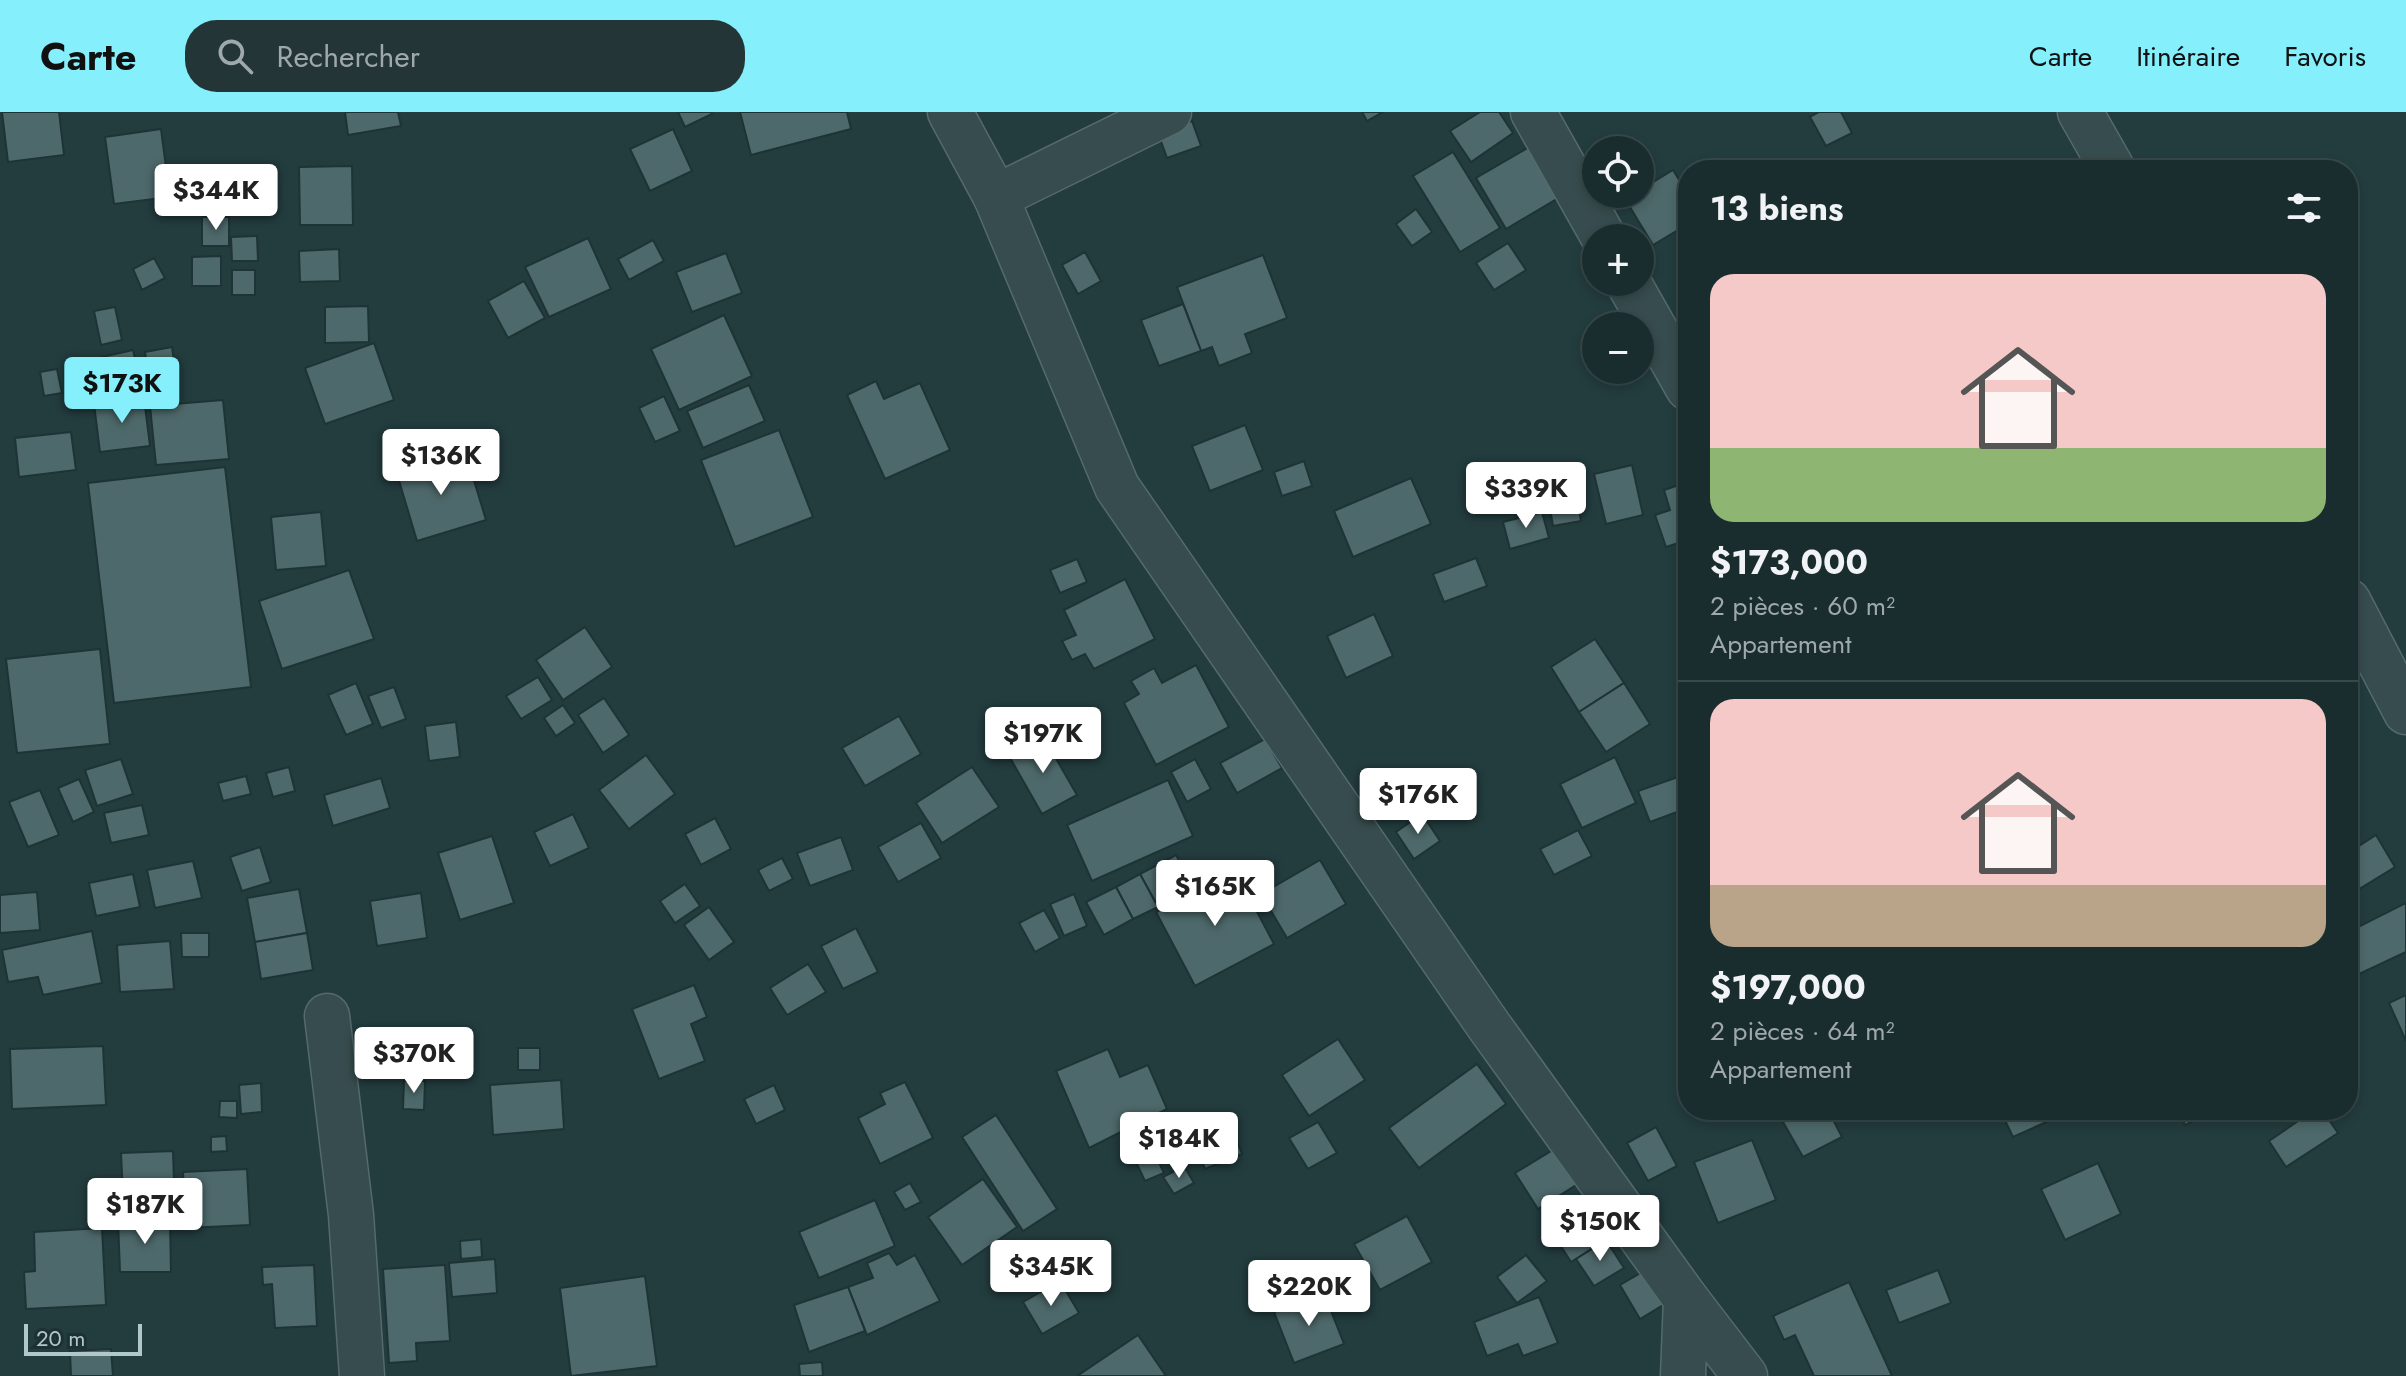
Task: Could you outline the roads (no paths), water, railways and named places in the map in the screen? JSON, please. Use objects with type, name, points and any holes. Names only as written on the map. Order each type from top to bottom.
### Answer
[{"type":"street","points":[[950,112],[996,197],[1117,487],[1489,1026],[1745,1376]]},
{"type":"street","points":[[996,197],[1169,112]]},
{"type":"street","points":[[1533,112],[1596,224]]},
{"type":"street","points":[[2080,112],[2107,160]]},
{"type":"street","points":[[1636,296],[1678,370]]},
{"type":"street","points":[[2358,620],[2406,712]]},
{"type":"street","points":[[327,1016],[351,1215],[362,1376]]},
{"type":"street","points":[[1685,1371],[1686,1299]]}]
